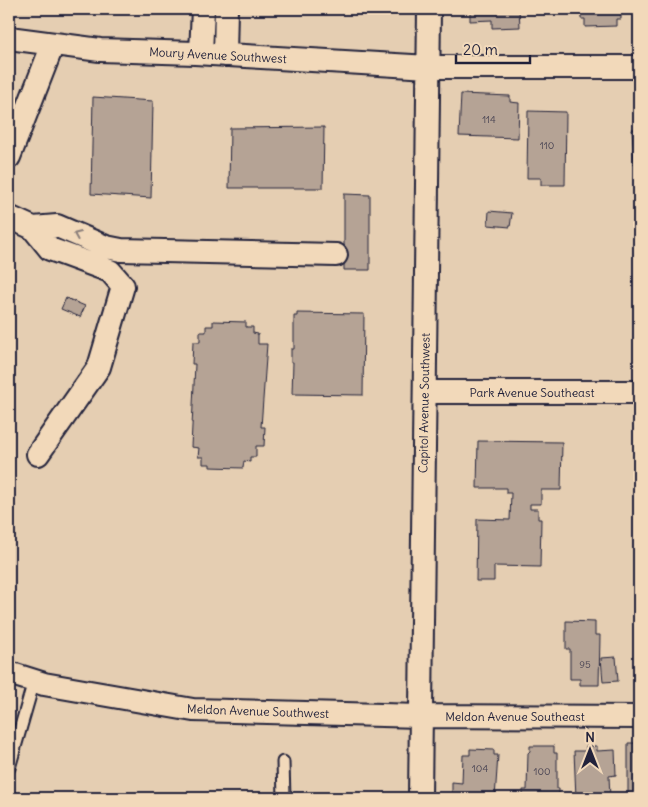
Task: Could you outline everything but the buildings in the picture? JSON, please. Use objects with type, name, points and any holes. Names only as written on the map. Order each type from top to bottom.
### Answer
[{"type":"street","points":[[201,53],[203,9]]},
{"type":"street","points":[[225,54],[226,9]]},
{"type":"street","name":"Capitol Avenue Southwest","points":[[420,798],[429,9]]},
{"type":"street","name":"Moury Avenue Southwest","points":[[9,38],[100,50],[225,54],[429,67],[639,67]]},
{"type":"street","points":[[9,157],[53,44]]},
{"type":"street","points":[[9,217],[33,228],[50,249],[110,271],[123,286],[99,367],[38,454]]},
{"type":"street","points":[[33,228],[57,226],[106,247],[121,250],[336,254]]},
{"type":"street","points":[[110,271],[121,250]]},
{"type":"street","name":"Park Avenue Southeast","points":[[424,392],[639,392]]},
{"type":"street","name":"Meldon Avenue Southwest","points":[[9,673],[34,681],[193,710],[421,716]]},
{"type":"street","name":"Meldon Avenue Southeast","points":[[421,716],[639,717]]},
{"type":"lane","points":[[9,768],[34,681]]},
{"type":"lane","points":[[283,762],[284,798]]}]
